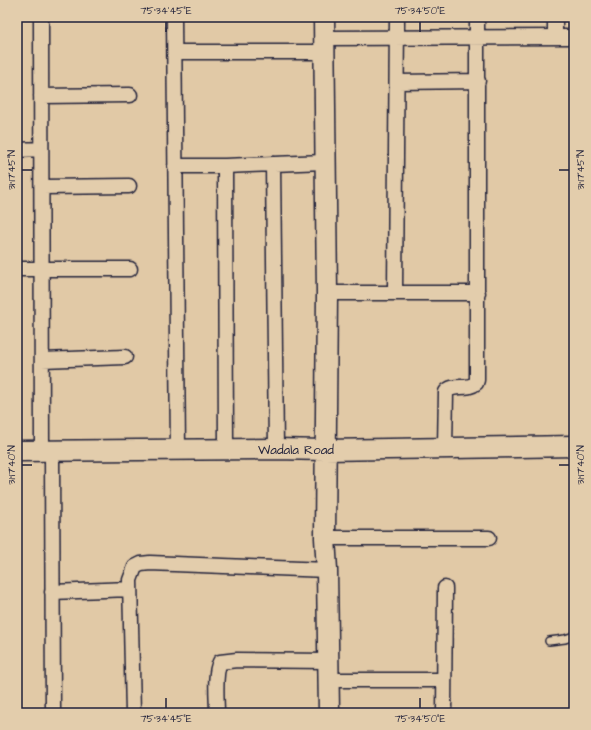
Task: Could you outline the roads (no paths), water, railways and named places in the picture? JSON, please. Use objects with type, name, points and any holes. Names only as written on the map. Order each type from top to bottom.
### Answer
[{"type":"street","points":[[41,17],[42,360],[52,592],[52,713]]},
{"type":"street","points":[[174,17],[178,450]]},
{"type":"street","points":[[324,17],[324,162],[327,293],[325,538],[330,713]]},
{"type":"street","points":[[395,293],[397,17]]},
{"type":"street","points":[[445,447],[446,392],[451,387],[469,387],[476,383],[477,380],[478,17]]},
{"type":"street","points":[[555,17],[555,37]]},
{"type":"street","points":[[175,52],[324,45],[397,38],[574,37]]},
{"type":"street","points":[[397,82],[478,81]]},
{"type":"street","points":[[41,96],[130,95]]},
{"type":"street","points":[[17,150],[41,149]]},
{"type":"street","points":[[175,166],[225,166],[324,162]]},
{"type":"street","points":[[273,164],[276,449]]},
{"type":"street","points":[[225,166],[226,450]]},
{"type":"street","points":[[42,187],[129,186]]},
{"type":"street","points":[[17,269],[130,269]]},
{"type":"street","points":[[327,293],[478,294]]},
{"type":"street","points":[[42,360],[125,357]]},
{"type":"street","name":"Wadala Road","points":[[17,451],[325,450],[574,446]]},
{"type":"street","points":[[325,538],[489,538]]},
{"type":"street","points":[[133,713],[130,580],[134,567],[141,564],[150,563],[327,570]]},
{"type":"street","points":[[444,713],[443,680],[445,588]]},
{"type":"street","points":[[52,592],[130,589]]},
{"type":"street","points":[[217,713],[217,675],[220,662],[237,660],[329,671],[443,680]]},
{"type":"lane","points":[[549,641],[574,636]]}]
